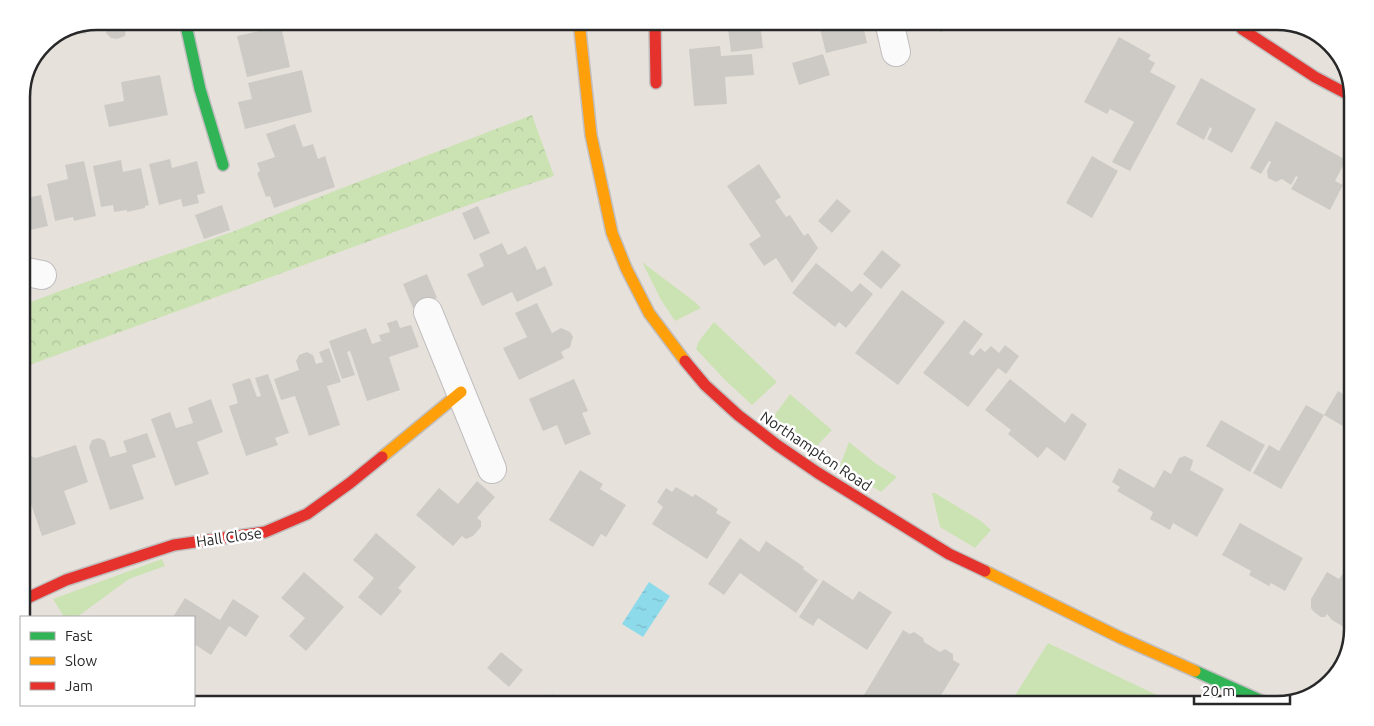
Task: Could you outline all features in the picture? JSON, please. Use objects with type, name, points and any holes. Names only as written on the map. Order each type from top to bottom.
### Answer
[{"type":"main road","points":[[187,30],[200,89],[224,165]]},
{"type":"main road","name":"Northampton Road","points":[[581,30],[591,135],[600,185],[612,233],[626,268],[649,312],[705,385],[738,415],[818,474],[949,554],[1121,638],[1252,696]]},
{"type":"main road","points":[[654,30],[656,83]]},
{"type":"main road","points":[[1244,30],[1315,77],[1344,92]]},
{"type":"main road","name":"Hall Close","points":[[30,597],[66,580],[174,545],[265,532],[307,514],[350,483],[461,392]]},
{"type":"street","points":[[891,30],[896,52]]},
{"type":"street","points":[[428,312],[492,470]]},
{"type":"green space","points":[[532,115],[554,176],[485,199],[30,365],[30,302],[232,232]]},
{"type":"green space","points":[[642,262],[701,308],[675,321],[661,300]]},
{"type":"green space","points":[[714,322],[777,382],[752,405],[696,349],[699,341]]},
{"type":"green space","points":[[790,394],[832,430],[814,449],[771,420]]},
{"type":"green space","points":[[849,442],[875,463],[897,477],[881,492],[840,466]]},
{"type":"green space","points":[[932,493],[981,521],[991,530],[975,548],[940,527]]},
{"type":"green space","points":[[162,559],[165,566],[129,579],[78,616],[63,616],[53,599]]},
{"type":"green space","points":[[1048,643],[1159,696],[1015,696]]},
{"type":"water","points":[[649,582],[670,596],[643,637],[622,624]]},
{"type":"building","points":[[106,30],[126,30],[125,36],[117,39],[111,38],[106,33]]},
{"type":"building","points":[[263,30],[282,30],[290,67],[247,77],[237,36]]},
{"type":"building","points":[[728,30],[761,30],[763,48],[731,52]]},
{"type":"building","points":[[820,30],[864,30],[867,43],[826,53]]},
{"type":"building","points":[[1119,37],[1151,55],[1148,59],[1155,63],[1150,72],[1176,86],[1130,171],[1112,162],[1134,122],[1110,109],[1107,114],[1084,102]]},
{"type":"building","points":[[720,46],[721,56],[752,54],[754,75],[725,77],[727,104],[694,106],[689,49]]},
{"type":"building","points":[[823,54],[830,75],[799,85],[792,63]]},
{"type":"building","points":[[302,70],[312,112],[245,129],[238,102],[252,99],[248,83]]},
{"type":"building","points":[[160,75],[168,115],[109,127],[104,105],[124,101],[121,82]]},
{"type":"building","points":[[1201,78],[1256,109],[1232,153],[1207,139],[1212,129],[1210,127],[1204,140],[1176,124]]},
{"type":"building","points":[[1276,121],[1344,159],[1344,164],[1335,181],[1343,185],[1330,210],[1291,189],[1298,177],[1296,176],[1291,185],[1282,179],[1276,182],[1268,178],[1267,171],[1271,162],[1269,161],[1261,174],[1250,168]]},
{"type":"building","points":[[295,124],[303,147],[313,144],[318,159],[325,156],[335,187],[274,208],[270,196],[266,197],[257,173],[260,171],[257,163],[275,157],[266,134]]},
{"type":"building","points":[[1092,156],[1118,171],[1092,218],[1066,203]]},
{"type":"building","points":[[170,159],[172,168],[197,161],[205,193],[197,195],[199,203],[183,207],[181,199],[159,205],[149,164]]},
{"type":"building","points":[[121,160],[123,172],[141,168],[149,205],[145,206],[145,208],[127,212],[127,210],[114,212],[113,205],[101,207],[93,166]]},
{"type":"building","points":[[84,161],[96,216],[74,221],[73,217],[55,221],[47,184],[68,179],[65,165]]},
{"type":"building","points":[[759,164],[781,197],[775,201],[786,217],[790,215],[804,236],[808,233],[818,248],[792,283],[776,258],[764,266],[749,244],[761,236],[727,186]]},
{"type":"building","points":[[41,195],[48,226],[30,230],[30,197]]},
{"type":"building","points":[[837,199],[851,211],[832,233],[818,221]]},
{"type":"building","points":[[222,205],[230,230],[204,239],[195,215]]},
{"type":"building","points":[[478,206],[490,233],[474,240],[462,213]]},
{"type":"building","points":[[502,243],[508,255],[526,246],[537,270],[545,266],[553,285],[517,302],[512,292],[482,306],[467,274],[484,266],[479,254]]},
{"type":"building","points":[[882,250],[901,265],[881,289],[863,274]]},
{"type":"building","points":[[816,263],[852,292],[860,283],[873,294],[846,328],[839,322],[835,327],[792,293]]},
{"type":"building","points":[[427,274],[437,298],[413,308],[403,284]]},
{"type":"building","points":[[902,290],[945,322],[898,385],[855,353]]},
{"type":"building","points":[[537,303],[552,333],[561,328],[570,332],[573,337],[570,347],[561,352],[564,358],[519,380],[503,348],[527,337],[515,313]]},
{"type":"building","points":[[397,320],[400,328],[411,325],[419,347],[389,357],[400,390],[367,401],[350,351],[347,352],[355,375],[342,379],[329,341],[366,328],[372,344],[381,341],[379,335],[390,332],[387,323]]},
{"type":"building","points":[[964,320],[983,334],[969,353],[973,356],[980,348],[985,352],[991,346],[999,353],[1005,345],[1019,356],[1006,374],[998,368],[968,407],[923,373]]},
{"type":"building","points":[[329,348],[341,382],[327,386],[340,425],[309,436],[295,396],[281,400],[274,379],[299,370],[296,361],[299,355],[307,352],[313,355],[316,364],[323,362],[319,352]]},
{"type":"building","points":[[268,374],[289,433],[275,438],[278,445],[246,456],[229,406],[238,403],[232,384],[250,378],[257,397],[261,396],[255,378]]},
{"type":"building","points":[[574,379],[588,411],[582,413],[591,434],[565,445],[557,425],[543,431],[529,399]]},
{"type":"building","points":[[1010,379],[1065,423],[1072,413],[1087,424],[1065,461],[1047,447],[1038,458],[1008,434],[1011,430],[985,410]]},
{"type":"building","points":[[1338,391],[1344,395],[1344,427],[1324,415]]},
{"type":"building","points":[[211,399],[223,432],[197,442],[209,474],[175,486],[151,419],[170,412],[176,428],[193,423],[188,408]]},
{"type":"building","points":[[1306,405],[1324,415],[1281,489],[1253,473],[1269,445],[1279,451]]},
{"type":"building","points":[[1221,420],[1265,445],[1250,472],[1206,446]]},
{"type":"building","points":[[147,433],[156,457],[132,465],[144,499],[110,510],[89,447],[92,440],[99,438],[105,441],[110,457],[127,452],[123,441]]},
{"type":"building","points":[[76,445],[88,482],[64,491],[76,524],[42,536],[30,501],[30,456],[36,458]]},
{"type":"building","points":[[1185,456],[1193,460],[1190,470],[1224,489],[1197,537],[1173,523],[1170,530],[1150,519],[1153,512],[1117,491],[1120,487],[1112,482],[1119,468],[1154,488],[1164,470],[1171,474],[1179,458]]},
{"type":"building","points":[[580,470],[603,484],[600,489],[626,505],[606,537],[601,534],[593,547],[549,520]]},
{"type":"building","points":[[477,481],[495,497],[477,518],[481,521],[481,527],[473,536],[466,539],[462,536],[453,546],[416,515],[439,488],[458,504]]},
{"type":"building","points":[[676,487],[693,497],[695,494],[718,509],[716,513],[731,522],[707,559],[652,524],[663,507],[657,502],[666,488],[672,492]]},
{"type":"building","points":[[1240,523],[1303,558],[1285,591],[1271,583],[1269,586],[1249,575],[1251,571],[1222,555]]},
{"type":"building","points":[[376,533],[416,567],[398,588],[402,591],[381,616],[358,597],[374,578],[353,560]]},
{"type":"building","points":[[740,538],[759,552],[766,541],[804,567],[803,569],[818,580],[796,613],[740,573],[724,595],[708,584]]},
{"type":"building","points":[[304,572],[344,607],[306,651],[289,636],[305,618],[281,598]]},
{"type":"building","points":[[1327,572],[1339,579],[1344,572],[1344,627],[1332,620],[1327,614],[1325,617],[1321,617],[1314,612],[1311,608],[1311,599]]},
{"type":"building","points":[[823,580],[853,600],[859,591],[892,612],[867,650],[818,618],[813,626],[799,617]]},
{"type":"building","points":[[185,598],[220,620],[233,599],[259,616],[246,637],[229,626],[211,655],[195,645],[195,616],[174,616]]},
{"type":"building","points":[[903,630],[910,634],[914,632],[923,638],[924,642],[940,652],[945,649],[953,654],[953,660],[960,664],[941,696],[863,696]]},
{"type":"building","points":[[501,652],[523,670],[509,687],[487,668]]},
{"type":"traffic: fast","points":[[187,30],[200,89],[223,165]]},
{"type":"traffic: fast","points":[[1195,671],[1251,696]]},
{"type":"traffic: slow","points":[[580,30],[591,135],[612,233],[626,268],[649,313],[685,361]]},
{"type":"traffic: slow","points":[[382,457],[461,392]]},
{"type":"traffic: slow","points":[[985,571],[1121,638],[1195,671]]},
{"type":"traffic: jam","points":[[655,30],[656,83]]},
{"type":"traffic: jam","points":[[1244,30],[1315,77],[1344,92]]},
{"type":"traffic: jam","points":[[685,361],[705,385],[738,415],[777,445],[818,473],[949,554],[985,571]]},
{"type":"traffic: jam","points":[[30,597],[66,580],[174,545],[265,532],[307,514],[382,457]]}]
